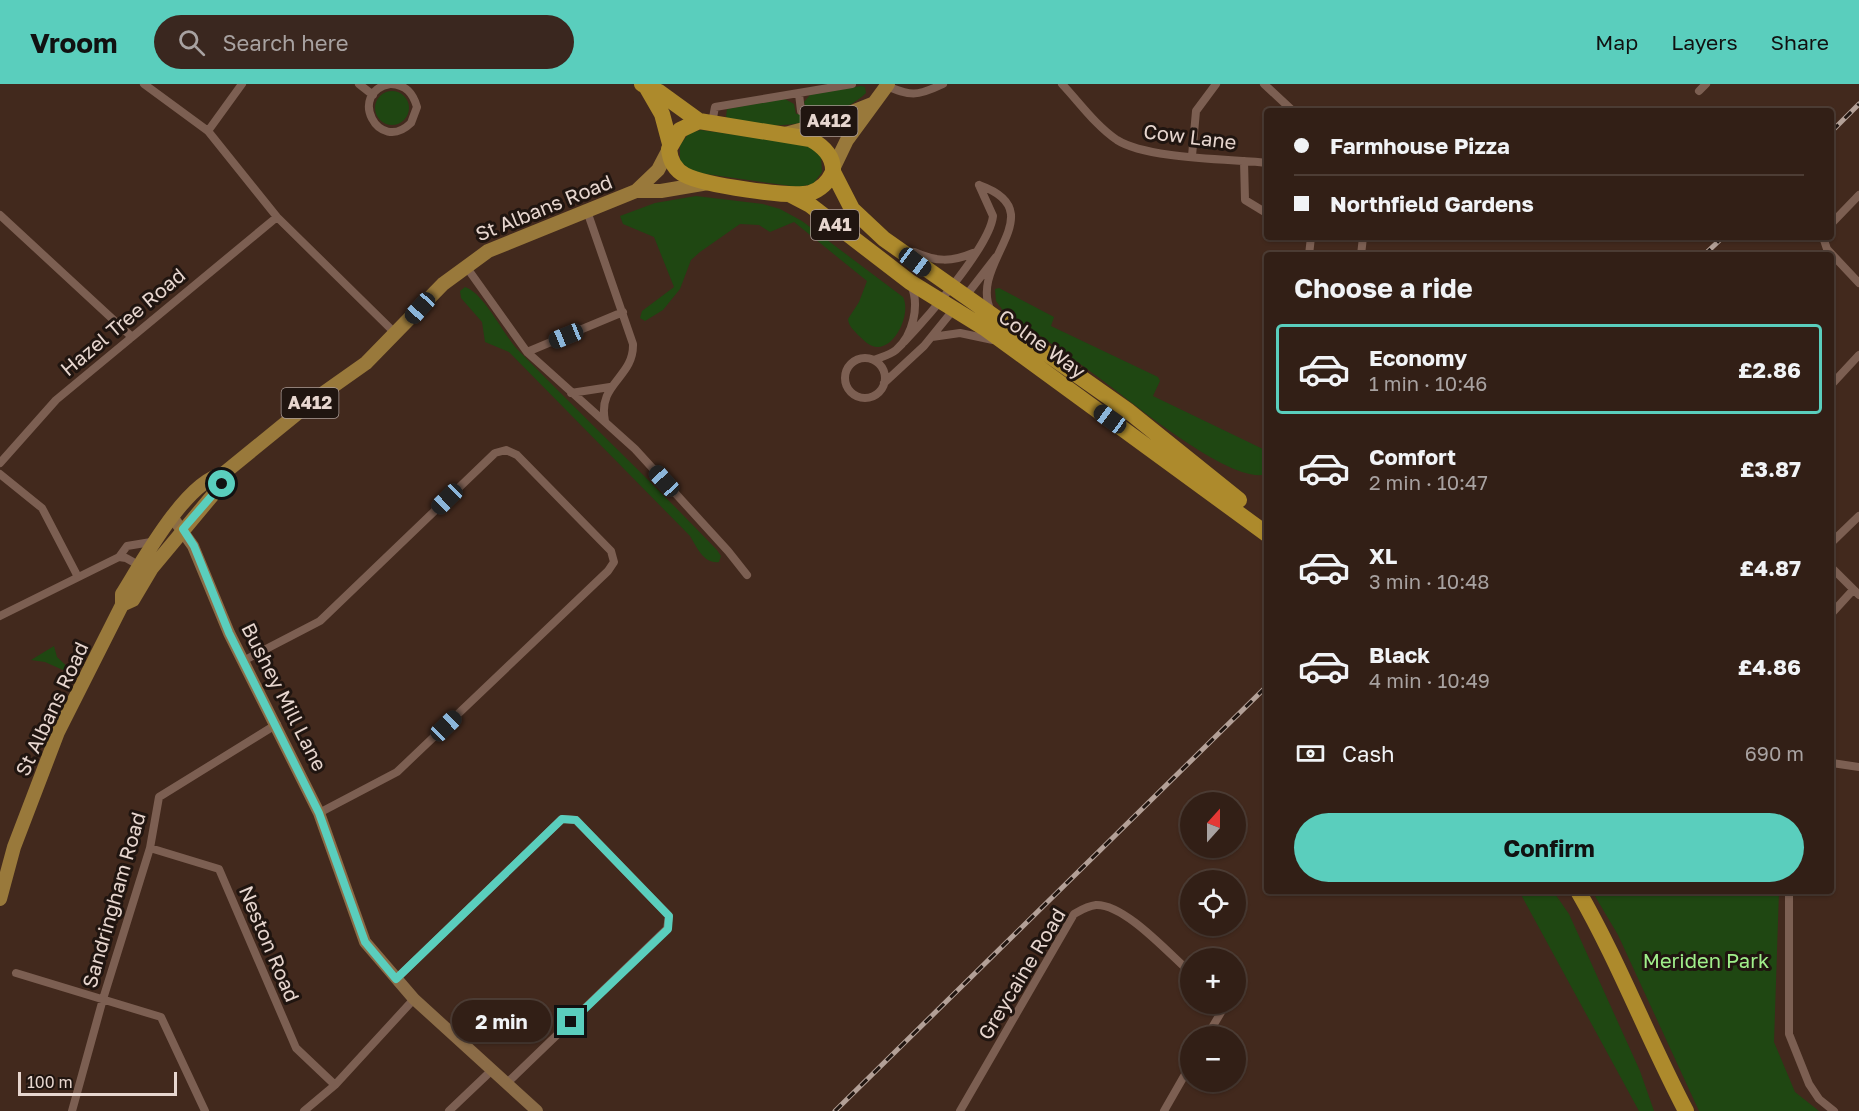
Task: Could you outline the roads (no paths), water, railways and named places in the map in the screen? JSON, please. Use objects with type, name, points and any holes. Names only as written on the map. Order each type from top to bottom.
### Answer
[{"type":"highway","name":"A41","points":[[645,86],[659,92],[706,122],[810,139],[821,145],[829,155],[833,169],[827,183],[818,190],[808,193],[789,194],[708,183],[679,171],[672,162],[662,114],[645,86]]},
{"type":"highway","points":[[669,146],[680,130],[706,122]]},
{"type":"highway","name":"Colne Way","points":[[833,169],[852,209],[1002,343],[1160,454],[1264,532]]},
{"type":"highway","name":"Colne Way","points":[[789,194],[810,205],[910,282],[993,315],[1127,410],[1264,521]]},
{"type":"highway","points":[[1580,894],[1606,940],[1667,1077],[1686,1111]]},
{"type":"highway","points":[[1667,1077],[1672,1111]]},
{"type":"main road","name":"A412","points":[[833,169],[847,140],[885,85]]},
{"type":"main road","name":"A412","points":[[785,134],[822,124],[872,104]]},
{"type":"main road","name":"St Albans Road","points":[[145,568],[157,541],[190,496],[212,476],[223,474],[315,399],[366,363],[431,295],[465,265],[488,251],[636,191],[658,170],[669,146]]},
{"type":"main road","name":"St Albans Road","points":[[636,191],[661,191],[708,183]]},
{"type":"main road","name":"St Albans Road","points":[[0,899],[14,848],[58,732],[122,605],[122,594],[222,484],[223,474]]},
{"type":"street","points":[[144,84],[208,131],[277,217],[396,334]]},
{"type":"street","points":[[208,131],[242,84]]},
{"type":"street","points":[[359,84],[372,95]]},
{"type":"street","points":[[391,84],[406,88],[415,99],[415,116],[407,127],[393,132],[377,126],[370,116],[372,95],[378,88],[391,84]]},
{"type":"street","points":[[706,122],[715,107],[852,84]]},
{"type":"street","points":[[885,85],[912,95],[943,84]]},
{"type":"street","name":"Cow Lane","points":[[1062,84],[1119,141],[1145,151],[1264,163]]},
{"type":"street","points":[[1192,156],[1196,111],[1216,84]]},
{"type":"street","points":[[1264,84],[1290,108]]},
{"type":"street","points":[[1699,91],[1706,84]]},
{"type":"street","points":[[799,94],[801,111]]},
{"type":"street","points":[[1244,161],[1245,200],[1264,212]]},
{"type":"street","points":[[993,315],[985,287],[996,257],[1009,236],[1010,212],[1003,197],[995,190],[979,185],[993,216],[986,237],[975,253],[952,297],[930,337],[884,383],[876,395],[866,398],[856,396],[846,384],[846,374],[853,363],[865,358],[874,360],[895,351],[903,342],[952,297],[996,257]]},
{"type":"street","points":[[1834,221],[1859,195]]},
{"type":"street","points":[[587,211],[633,344],[632,357],[626,369],[610,387],[603,407],[605,421]]},
{"type":"street","points":[[0,215],[132,337]]},
{"type":"street","name":"Hazel Tree Road","points":[[0,463],[56,400],[277,217]]},
{"type":"street","points":[[884,239],[931,260],[958,260],[975,253]]},
{"type":"street","points":[[1834,256],[1859,283]]},
{"type":"street","points":[[465,265],[527,352],[635,449],[747,575]]},
{"type":"street","points":[[903,342],[915,312],[915,297],[910,282]]},
{"type":"street","points":[[527,352],[623,312]]},
{"type":"street","points":[[930,337],[945,333],[960,333],[1002,343]]},
{"type":"street","points":[[1834,382],[1859,355]]},
{"type":"street","points":[[874,360],[884,372],[884,383]]},
{"type":"street","points":[[571,393],[610,387]]},
{"type":"street","points":[[243,661],[320,621],[495,453],[506,450],[517,455],[611,551],[614,562],[608,571],[398,772],[319,813]]},
{"type":"street","points":[[0,474],[42,508],[78,577]]},
{"type":"street","points":[[1834,540],[1859,516]]},
{"type":"street","name":"Bushey Mill Lane","points":[[173,518],[194,546],[243,661],[277,724],[319,813],[365,942],[414,999],[537,1111]]},
{"type":"street","points":[[0,616],[119,557],[127,546],[157,541]]},
{"type":"street","points":[[119,557],[126,558],[145,568]]},
{"type":"street","points":[[1834,570],[1856,593],[1834,611]]},
{"type":"street","name":"Sandringham Road","points":[[72,1111],[103,999],[150,848],[159,797],[277,724]]},
{"type":"street","points":[[1834,763],[1859,767]]},
{"type":"street","points":[[396,979],[562,819],[576,820],[669,916],[668,929],[506,1084]]},
{"type":"street","name":"Neston Road","points":[[150,848],[219,869],[296,1048],[335,1085]]},
{"type":"street","points":[[1788,894],[1789,1034],[1809,1084],[1819,1099],[1834,1111]]},
{"type":"street","name":"Greycaine Road","points":[[960,1111],[1074,914],[1084,908],[1097,905],[1122,913],[1180,963]]},
{"type":"street","points":[[16,973],[161,1017],[205,1111]]},
{"type":"street","points":[[304,1111],[335,1085],[414,999]]},
{"type":"street","points":[[449,1111],[491,1071]]},
{"type":"street","points":[[1164,1111],[1180,1083]]},
{"type":"railway","points":[[1834,129],[1859,104]]},
{"type":"railway","points":[[1707,252],[1720,240]]},
{"type":"railway","points":[[835,1111],[1264,689]]},
{"type":"park label","name":"Meriden Park","points":[[1706,961]]}]
